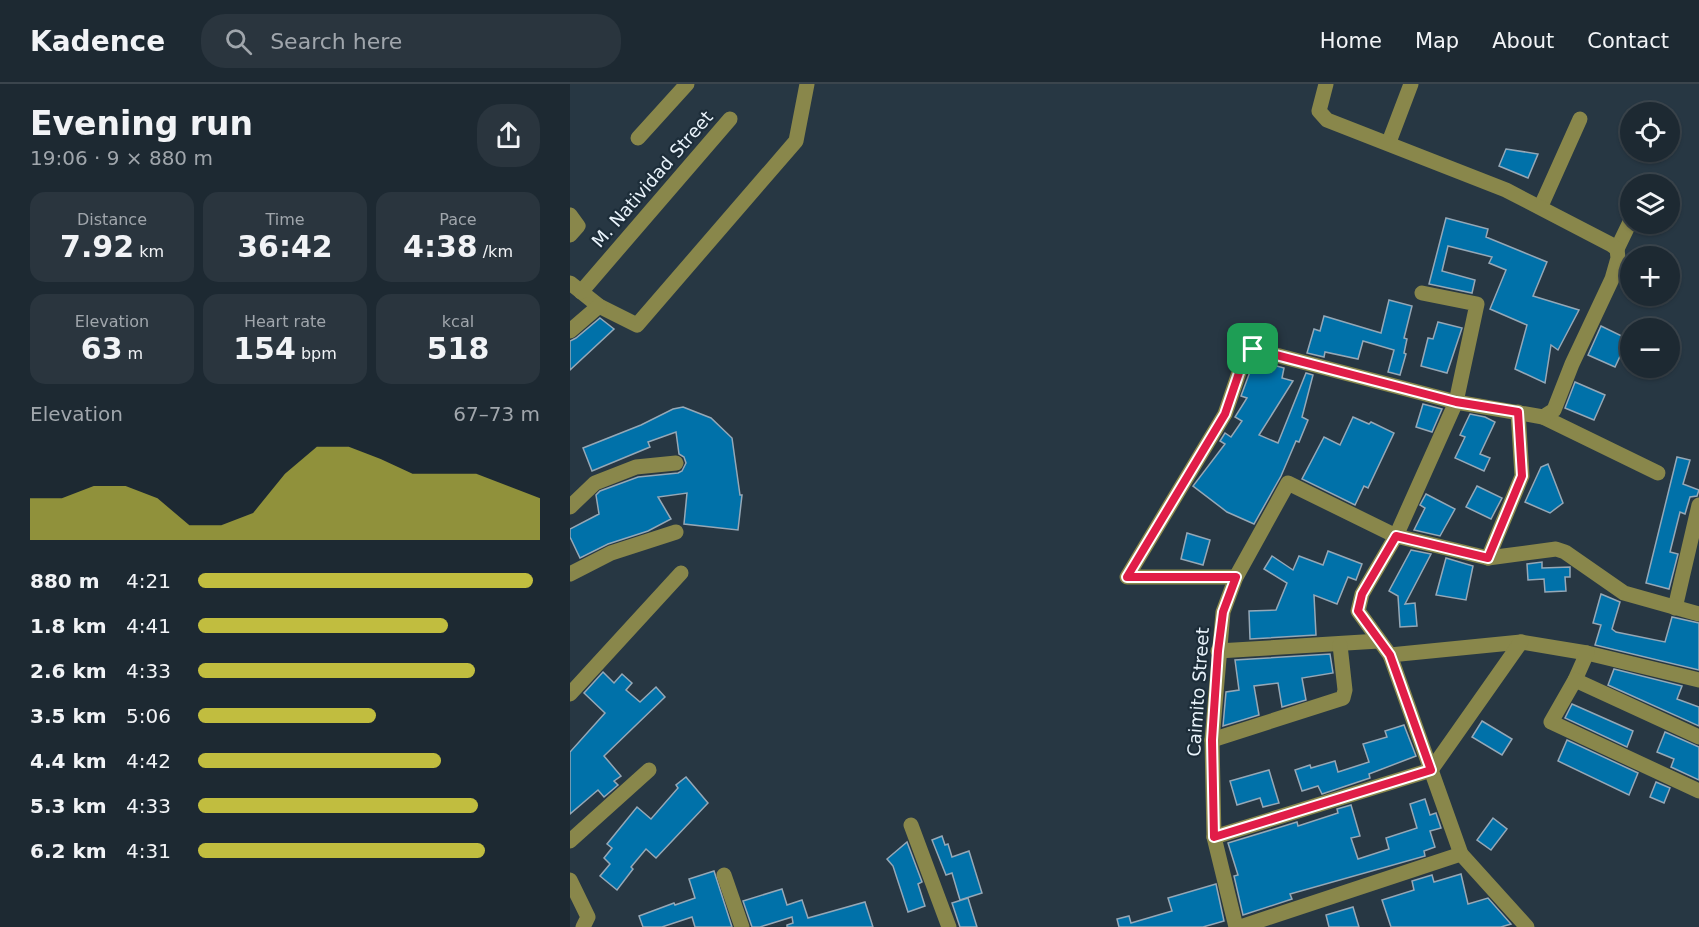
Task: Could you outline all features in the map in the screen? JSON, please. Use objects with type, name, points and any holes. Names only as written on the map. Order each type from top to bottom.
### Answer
[{"type":"street","points":[[638,138],[687,84]]},
{"type":"street","points":[[575,287],[599,306],[637,325],[796,141],[807,84]]},
{"type":"street","points":[[1326,84],[1319,111],[1326,120],[1389,142],[1541,206],[1617,249]]},
{"type":"street","points":[[1389,142],[1411,84]]},
{"type":"street","name":"M. Natividad Street","points":[[575,287],[730,119]]},
{"type":"street","points":[[1541,206],[1580,119]]},
{"type":"street","points":[[570,215],[578,226],[570,235]]},
{"type":"street","points":[[1543,417],[1554,410],[1588,327],[1612,279],[1618,258],[1617,249],[1624,234]]},
{"type":"street","points":[[1422,293],[1477,304],[1456,402],[1396,536],[1362,594],[1358,611],[1390,655],[1461,854],[1527,927]]},
{"type":"street","points":[[570,331],[599,306]]},
{"type":"street","points":[[1236,577],[1127,577],[1225,414],[1242,364],[1253,349],[1456,402],[1543,417],[1658,473]]},
{"type":"street","points":[[1488,558],[1522,476],[1518,412]]},
{"type":"street","points":[[570,507],[595,483],[636,467],[676,463]]},
{"type":"street","name":"Caimito Street","points":[[1238,927],[1214,837],[1212,740],[1218,651],[1223,612],[1236,577],[1288,483],[1396,536],[1488,558],[1556,549],[1565,552],[1624,593],[1699,614]]},
{"type":"street","points":[[1675,608],[1694,542],[1699,505]]},
{"type":"street","points":[[570,574],[611,553],[676,532]]},
{"type":"street","points":[[570,694],[681,573]]},
{"type":"street","points":[[1218,651],[1340,645],[1379,640]]},
{"type":"street","points":[[1390,655],[1521,642],[1587,653],[1699,680]]},
{"type":"street","points":[[1214,837],[1431,770],[1521,642]]},
{"type":"street","points":[[1212,740],[1343,698],[1345,690],[1340,645]]},
{"type":"street","points":[[1587,653],[1575,680],[1551,722],[1699,791]]},
{"type":"street","points":[[1575,680],[1699,737]]},
{"type":"street","points":[[570,841],[649,770]]},
{"type":"street","points":[[912,825],[946,926]]},
{"type":"street","points":[[1238,927],[1461,854]]},
{"type":"street","points":[[724,875],[742,927]]},
{"type":"street","points":[[570,880],[588,917],[583,927]]},
{"type":"building","points":[[1506,149],[1538,154],[1528,178],[1499,166]]},
{"type":"building","points":[[1446,218],[1488,229],[1486,237],[1547,262],[1533,296],[1579,310],[1558,350],[1551,345],[1545,383],[1515,369],[1527,325],[1490,309],[1506,270],[1489,263],[1492,257],[1448,246],[1442,271],[1475,280],[1472,293],[1429,284]]},
{"type":"building","points":[[1389,300],[1412,306],[1404,338],[1407,339],[1404,353],[1406,354],[1400,375],[1388,372],[1394,350],[1363,341],[1358,359],[1325,352],[1324,357],[1307,353],[1314,329],[1320,331],[1324,316],[1381,333]]},
{"type":"building","points":[[600,318],[614,329],[570,370],[570,341]]},
{"type":"building","points":[[1438,322],[1462,328],[1447,373],[1421,366],[1428,338],[1433,339]]},
{"type":"building","points":[[1601,326],[1620,335],[1620,356],[1615,367],[1588,355]]},
{"type":"building","points":[[1273,365],[1284,368],[1282,378],[1293,381],[1259,435],[1278,443],[1306,373],[1313,375],[1302,417],[1308,420],[1299,442],[1296,441],[1281,476],[1254,524],[1227,512],[1193,486],[1225,444],[1220,441],[1225,433],[1231,437],[1242,421],[1235,417],[1247,398],[1241,396],[1251,369],[1271,372]]},
{"type":"building","points":[[1575,382],[1605,395],[1594,420],[1565,408]]},
{"type":"building","points":[[1423,404],[1442,409],[1432,432],[1416,427]]},
{"type":"building","points":[[683,407],[711,418],[732,438],[740,495],[742,495],[738,530],[684,524],[687,493],[658,497],[671,519],[648,531],[608,544],[580,558],[570,537],[570,529],[599,514],[596,495],[600,491],[638,477],[678,473],[682,471],[686,463],[684,457],[679,454],[676,432],[648,442],[650,447],[592,471],[583,448],[641,425],[673,409]]},
{"type":"building","points":[[1470,414],[1495,422],[1480,454],[1490,458],[1484,471],[1455,458],[1465,437],[1460,435]]},
{"type":"building","points":[[1353,417],[1369,424],[1371,422],[1394,433],[1368,488],[1364,486],[1355,505],[1302,479],[1324,437],[1340,445]]},
{"type":"building","points":[[1677,457],[1690,460],[1683,484],[1699,490],[1697,496],[1690,497],[1685,514],[1680,512],[1670,552],[1678,554],[1669,589],[1646,583]]},
{"type":"building","points":[[1548,464],[1563,503],[1550,513],[1525,502],[1541,467]]},
{"type":"building","points":[[1477,486],[1502,498],[1491,519],[1466,507]]},
{"type":"building","points":[[1426,494],[1455,509],[1440,536],[1414,530],[1425,508],[1420,505]]},
{"type":"building","points":[[1187,533],[1210,540],[1203,565],[1181,559]]},
{"type":"building","points":[[1411,550],[1431,554],[1405,604],[1415,603],[1417,626],[1400,627],[1398,596],[1389,591]]},
{"type":"building","points":[[1328,551],[1362,564],[1356,580],[1348,577],[1337,604],[1314,595],[1316,635],[1250,639],[1249,611],[1276,610],[1287,583],[1264,569],[1272,556],[1293,570],[1299,556],[1323,565]]},
{"type":"building","points":[[1446,558],[1473,566],[1466,600],[1436,595]]},
{"type":"building","points":[[1542,562],[1542,568],[1570,567],[1570,577],[1565,577],[1566,591],[1545,592],[1544,579],[1528,580],[1527,564]]},
{"type":"building","points":[[1601,594],[1620,602],[1612,629],[1616,632],[1665,642],[1672,617],[1699,623],[1699,670],[1595,645],[1601,625],[1593,623]]},
{"type":"building","points":[[1330,654],[1333,673],[1302,678],[1306,700],[1282,707],[1278,683],[1254,686],[1259,715],[1223,726],[1226,692],[1239,690],[1235,660]]},
{"type":"building","points":[[1614,669],[1682,686],[1677,699],[1699,707],[1699,726],[1608,685]]},
{"type":"building","points":[[603,672],[614,683],[622,674],[632,683],[626,690],[640,702],[656,687],[665,697],[604,756],[621,776],[614,781],[618,785],[604,797],[598,790],[570,814],[570,752],[605,713],[584,693]]},
{"type":"building","points":[[1572,704],[1633,731],[1627,747],[1565,718]]},
{"type":"building","points":[[1482,721],[1512,739],[1502,755],[1472,737]]},
{"type":"building","points":[[1404,725],[1416,756],[1369,774],[1370,778],[1322,794],[1318,786],[1302,791],[1295,770],[1335,761],[1338,772],[1369,762],[1363,744],[1387,737],[1385,731]]},
{"type":"building","points":[[1665,732],[1699,747],[1699,780],[1671,767],[1674,759],[1657,752]]},
{"type":"building","points":[[1567,740],[1638,773],[1629,795],[1558,761]]},
{"type":"building","points":[[1269,770],[1279,803],[1263,807],[1260,798],[1237,805],[1230,781]]},
{"type":"building","points":[[686,777],[708,803],[656,858],[646,849],[631,867],[633,869],[617,890],[600,876],[610,864],[604,858],[612,848],[607,844],[637,807],[651,819],[678,788],[676,785]]},
{"type":"building","points":[[1656,782],[1670,788],[1664,803],[1650,797]]},
{"type":"building","points":[[1425,799],[1430,815],[1436,813],[1441,828],[1430,831],[1435,847],[1424,851],[1425,856],[1290,894],[1292,899],[1243,915],[1234,876],[1238,875],[1228,843],[1297,822],[1298,826],[1338,813],[1337,809],[1351,805],[1360,836],[1351,838],[1358,859],[1389,849],[1386,838],[1417,828],[1410,804]]},
{"type":"building","points":[[1493,818],[1507,829],[1491,850],[1477,840]]},
{"type":"building","points":[[942,836],[945,845],[948,844],[952,857],[969,851],[982,893],[960,900],[952,873],[946,875],[932,840]]},
{"type":"building","points":[[907,842],[922,882],[918,884],[925,906],[908,912],[893,866],[887,859]]},
{"type":"building","points":[[714,871],[732,927],[695,927],[692,917],[662,927],[643,927],[639,916],[695,898],[689,879]]},
{"type":"building","points":[[1461,874],[1468,904],[1488,898],[1511,924],[1501,927],[1391,927],[1382,900],[1414,890],[1412,881],[1432,875],[1434,882]]},
{"type":"building","points":[[1216,884],[1224,921],[1203,927],[1119,927],[1117,919],[1129,916],[1131,923],[1172,911],[1168,898]]},
{"type":"building","points":[[782,889],[787,905],[802,900],[808,918],[865,902],[873,927],[787,927],[793,923],[792,917],[760,927],[752,927],[743,901]]},
{"type":"building","points":[[968,898],[977,927],[960,927],[952,903]]},
{"type":"building","points":[[1353,907],[1359,927],[1329,927],[1326,915]]},
{"type":"route","points":[[1253,349],[1456,402],[1518,412],[1522,476],[1488,558],[1396,536],[1362,594],[1358,611],[1390,655],[1431,770],[1214,837],[1212,740],[1218,651],[1223,612],[1236,577],[1127,577],[1225,414],[1242,364],[1253,349]]}]
